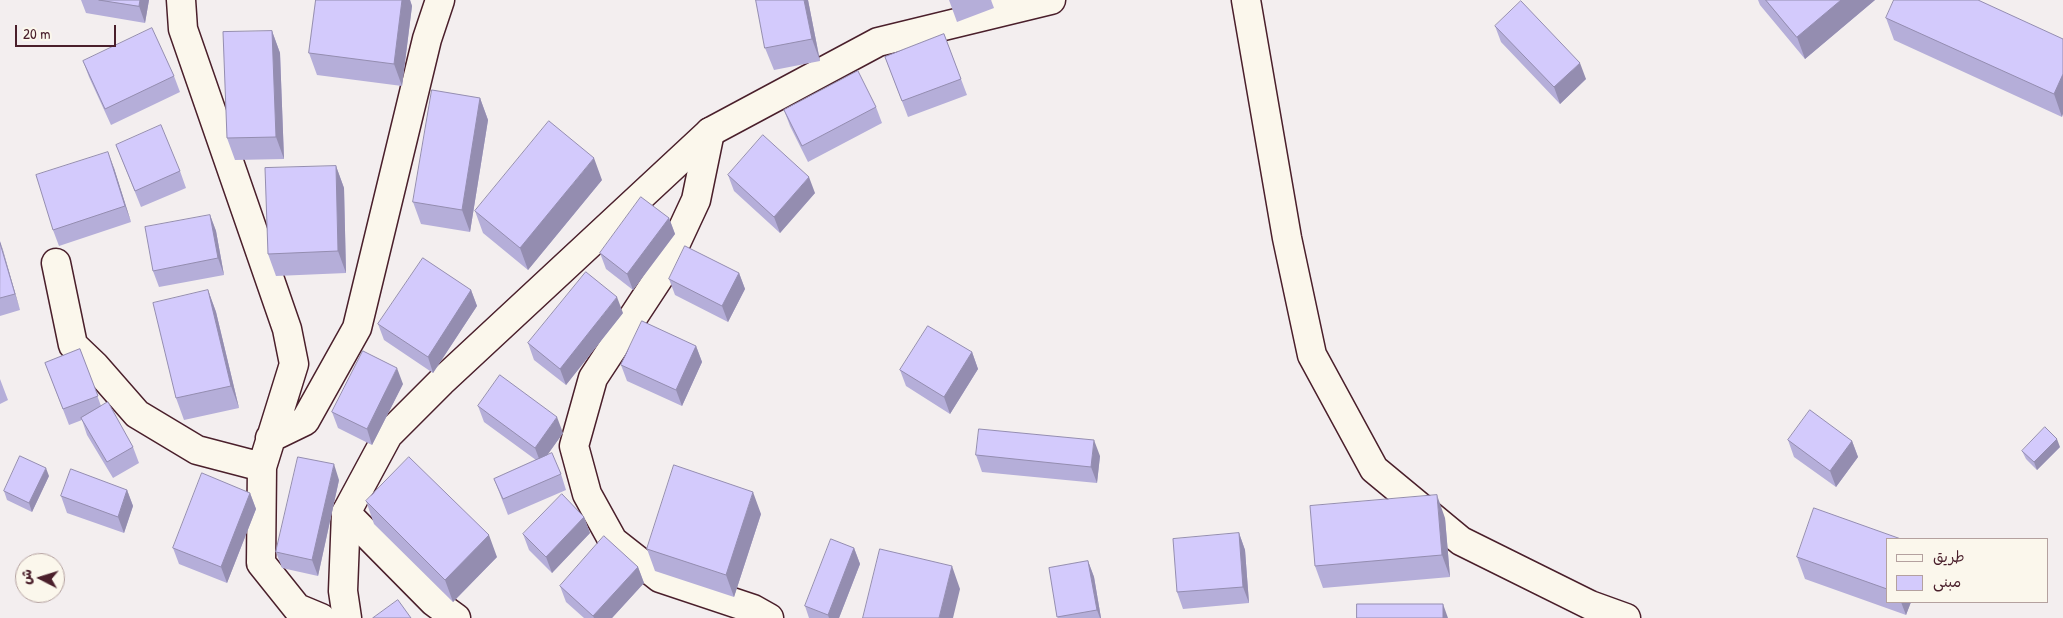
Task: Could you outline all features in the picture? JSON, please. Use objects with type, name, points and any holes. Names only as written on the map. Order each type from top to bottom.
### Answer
[{"type":"street","points":[[181,0],[183,29],[287,329],[293,355],[294,364],[262,467],[260,563],[297,608],[321,618]]},
{"type":"street","points":[[270,438],[305,421],[357,328],[427,38],[440,0]]},
{"type":"street","points":[[347,618],[343,591],[346,513],[388,435],[441,382],[710,132],[878,42],[1051,0]]},
{"type":"street","points":[[1246,0],[1287,238],[1312,355],[1374,469],[1461,541],[1590,604],[1626,618]]},
{"type":"street","points":[[710,132],[696,200],[662,273],[593,378],[574,446],[587,494],[613,541],[660,578],[753,609],[769,618]]},
{"type":"street","points":[[56,263],[73,345],[95,366],[137,414],[197,450],[262,467]]},
{"type":"street","points":[[346,513],[434,602],[456,618]]},
{"type":"building","points":[[99,0],[140,0],[139,6]]},
{"type":"building","points":[[316,0],[402,0],[394,64],[309,53]]},
{"type":"building","points":[[756,0],[804,0],[812,39],[765,48]]},
{"type":"building","points":[[1766,0],[1841,0],[1797,37]]},
{"type":"building","points":[[1894,0],[1978,0],[2063,39],[2063,74],[2054,94],[1886,18]]},
{"type":"building","points":[[1521,1],[1580,63],[1554,87],[1495,26]]},
{"type":"building","points":[[152,28],[174,76],[105,109],[83,61]]},
{"type":"building","points":[[272,31],[276,137],[227,138],[223,32]]},
{"type":"building","points":[[944,34],[961,79],[902,101],[885,57]]},
{"type":"building","points":[[858,71],[876,107],[802,146],[784,110]]},
{"type":"building","points":[[432,90],[480,98],[462,210],[413,202]]},
{"type":"building","points":[[549,121],[594,158],[520,248],[475,211]]},
{"type":"building","points":[[161,125],[180,171],[135,191],[116,145]]},
{"type":"building","points":[[763,135],[809,177],[774,217],[728,175]]},
{"type":"building","points":[[108,152],[125,206],[53,230],[36,175]]},
{"type":"building","points":[[336,166],[338,251],[268,254],[265,168]]},
{"type":"building","points":[[641,197],[669,218],[627,274],[600,253]]},
{"type":"building","points":[[210,215],[218,258],[153,271],[145,227]]},
{"type":"building","points":[[0,243],[15,294],[0,298]]},
{"type":"building","points":[[685,246],[739,273],[722,306],[669,279]]},
{"type":"building","points":[[423,258],[471,290],[428,357],[378,324]]},
{"type":"building","points":[[586,272],[617,297],[560,369],[528,343]]},
{"type":"building","points":[[208,290],[231,386],[176,398],[153,303]]},
{"type":"building","points":[[642,321],[696,346],[676,390],[621,365]]},
{"type":"building","points":[[928,326],[972,352],[944,397],[900,370]]},
{"type":"building","points":[[80,349],[98,396],[63,409],[45,363]]},
{"type":"building","points":[[363,351],[397,368],[367,429],[332,412]]},
{"type":"building","points":[[500,375],[557,417],[535,448],[478,406]]},
{"type":"building","points":[[108,402],[133,447],[107,462],[81,418]]},
{"type":"building","points":[[1810,410],[1852,441],[1830,471],[1788,440]]},
{"type":"building","points":[[2045,427],[2057,439],[2034,462],[2022,451]]},
{"type":"building","points":[[979,429],[1094,440],[1091,467],[976,455]]},
{"type":"building","points":[[552,453],[561,474],[503,499],[494,479]]},
{"type":"building","points":[[20,456],[46,468],[29,503],[4,491]]},
{"type":"building","points":[[298,457],[334,464],[312,560],[276,552]]},
{"type":"building","points":[[409,457],[489,535],[445,580],[366,501]]},
{"type":"building","points":[[674,465],[753,492],[726,575],[647,549]]},
{"type":"building","points":[[71,469],[127,490],[118,517],[61,496]]},
{"type":"building","points":[[202,473],[250,493],[221,567],[173,548]]},
{"type":"building","points":[[562,494],[584,517],[546,557],[523,534]]},
{"type":"building","points":[[1437,495],[1442,555],[1315,566],[1310,506]]},
{"type":"building","points":[[1814,508],[1898,538],[1886,538],[1886,589],[1797,557]]},
{"type":"building","points":[[1239,533],[1243,587],[1177,592],[1173,539]]},
{"type":"building","points":[[604,536],[638,567],[593,616],[560,586]]},
{"type":"building","points":[[831,539],[854,548],[828,615],[805,606]]},
{"type":"building","points":[[880,549],[952,566],[939,618],[863,618]]},
{"type":"building","points":[[1088,561],[1097,610],[1057,617],[1049,568]]},
{"type":"building","points":[[398,600],[411,618],[373,618]]},
{"type":"building","points":[[1357,604],[1443,604],[1443,618],[1357,618]]}]
